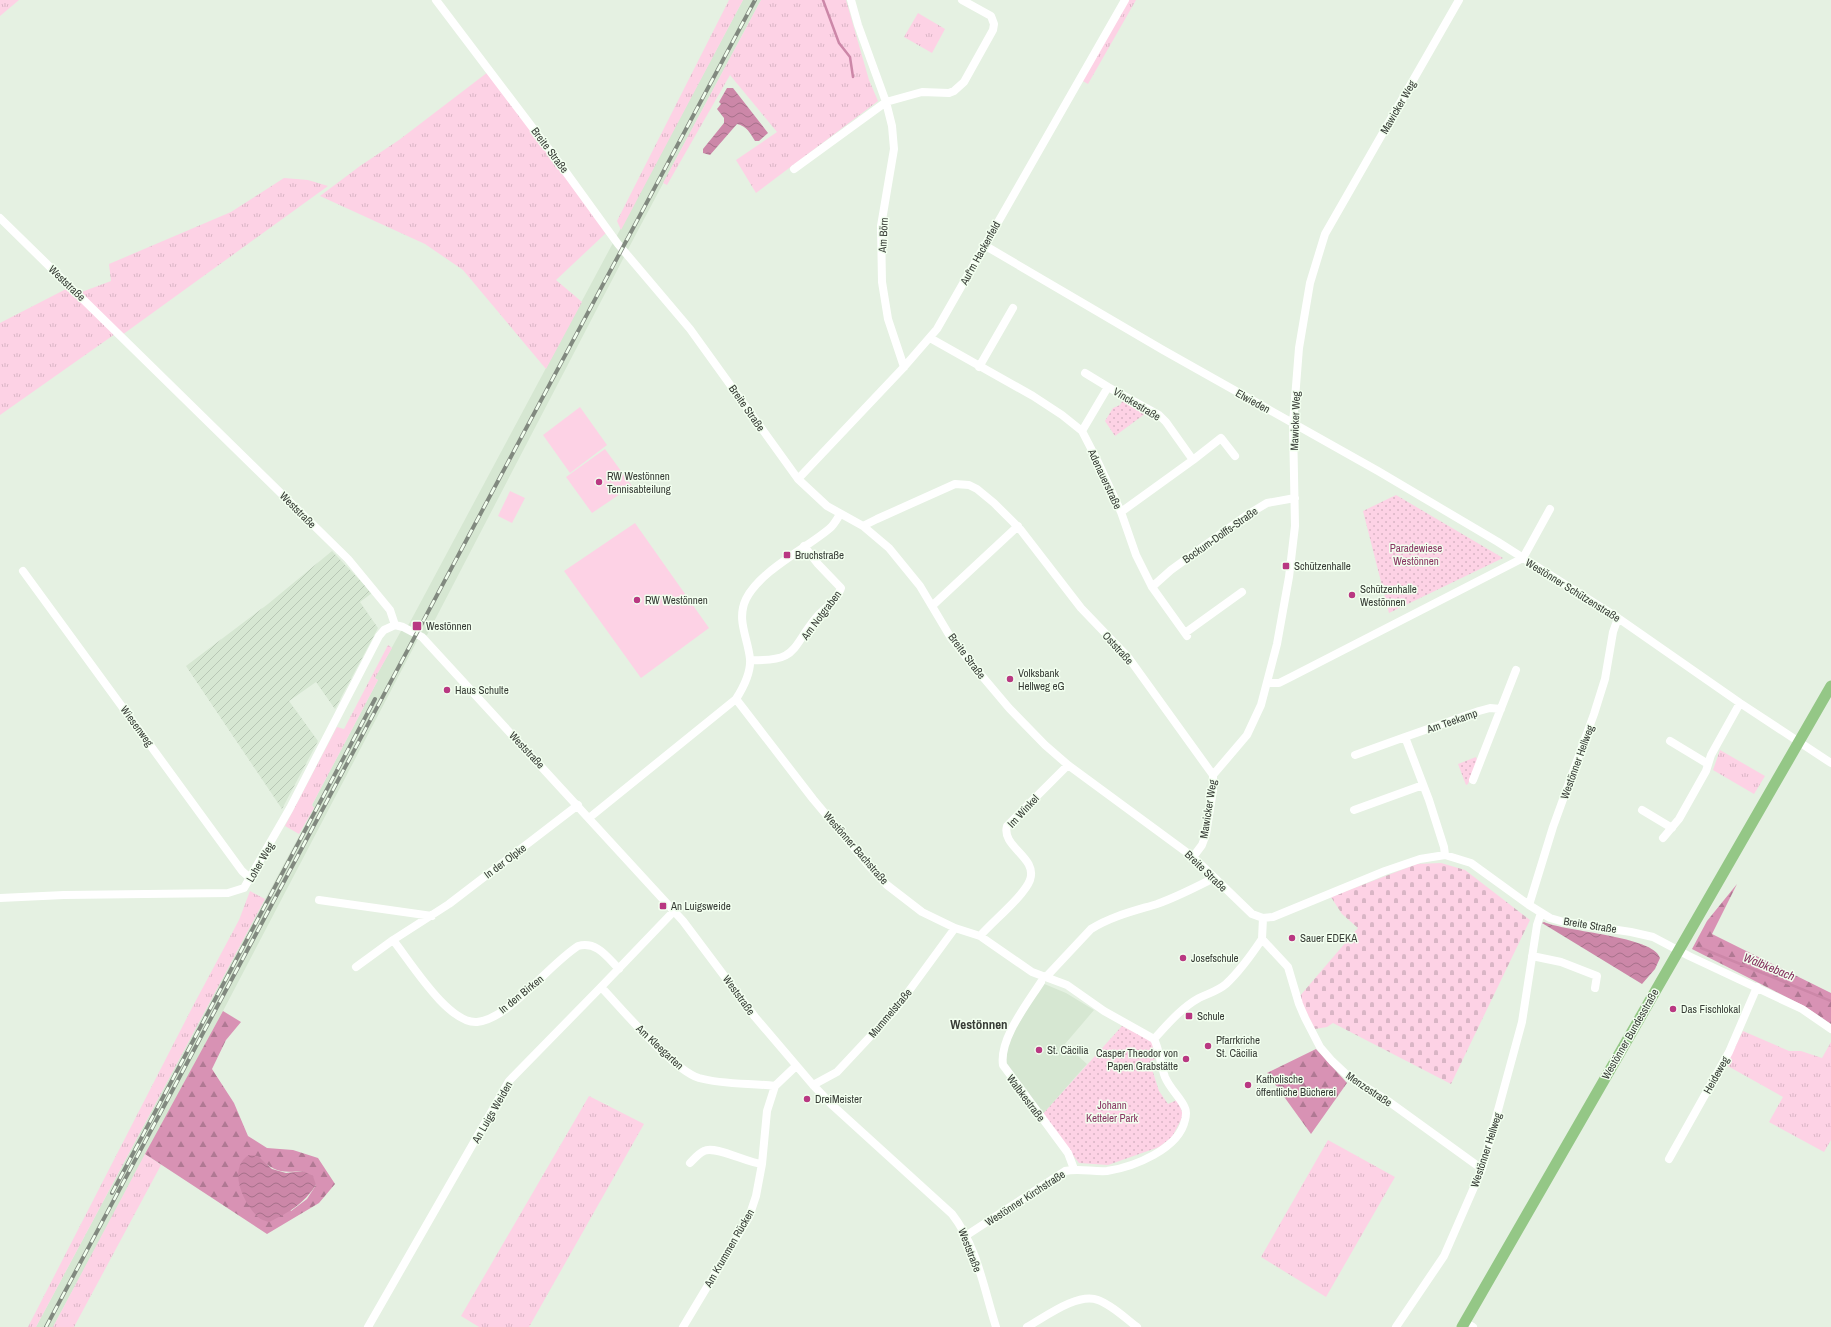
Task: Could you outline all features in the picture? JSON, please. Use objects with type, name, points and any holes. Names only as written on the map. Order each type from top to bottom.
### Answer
[{"type":"main road","name":"Westönner Bundesstraße","points":[[1466,1325],[1678,950],[1831,686]]},
{"type":"street","name":"Breite Straße","points":[[436,0],[560,164],[618,244],[690,329],[798,479],[827,506],[863,526],[889,548],[920,586],[951,638],[1008,708],[1068,765],[1194,858],[1252,914],[1263,918],[1279,915],[1319,897],[1420,859],[1445,855],[1471,863],[1541,913],[1564,922],[1632,932],[1653,937],[1678,950]]},
{"type":"street","name":"Am Börn","points":[[851,0],[858,25],[886,102],[892,126],[894,149],[881,226],[882,282],[888,320],[904,367]]},
{"type":"street","points":[[794,169],[886,102],[922,92],[949,93],[954,91],[964,82],[993,30],[994,24],[991,16],[962,0]]},
{"type":"street","name":"Auf'm Hackenfeld","points":[[798,479],[930,338],[1125,0]]},
{"type":"street","name":"Mawicker Weg","points":[[1194,858],[1202,845],[1206,834],[1213,790],[1213,775],[1247,734],[1261,705],[1268,683],[1290,577],[1295,526],[1293,424],[1300,341],[1310,283],[1321,243],[1460,0]]},
{"type":"street","name":"Weststraße","points":[[0,218],[348,559],[390,610],[395,625],[403,626],[422,637],[674,911],[688,927],[755,1017],[813,1085],[831,1104],[952,1214],[967,1235],[996,1327]]},
{"type":"street","name":"Elwieden","points":[[984,245],[1163,350],[1378,471],[1522,558]]},
{"type":"street","points":[[979,367],[1013,308]]},
{"type":"street","name":"Adenauerstraße","points":[[930,338],[979,367],[1033,396],[1062,415],[1082,431],[1098,460],[1121,512],[1136,555],[1152,587],[1186,634],[1242,592]]},
{"type":"street","name":"Vinckestraße","points":[[1085,373],[1159,416],[1166,422],[1193,460]]},
{"type":"street","name":"Vinckestraße","points":[[1082,431],[1108,387]]},
{"type":"street","points":[[1121,512],[1193,460],[1220,438],[1235,456]]},
{"type":"street","name":"Oststraße","points":[[863,526],[955,484],[969,485],[982,494],[1018,526],[1081,608],[1128,657],[1213,775]]},
{"type":"street","name":"Bockum-Dolffs-Straße","points":[[1152,587],[1172,570],[1247,515],[1268,503],[1295,498]]},
{"type":"street","points":[[1522,558],[1550,509]]},
{"type":"street","points":[[589,818],[736,699],[745,683],[750,660],[742,623],[742,611],[745,600],[752,588],[804,546],[830,528],[840,514]]},
{"type":"street","points":[[932,606],[1018,526]]},
{"type":"street","name":"Am Notgraben","points":[[750,660],[775,659],[792,652],[816,618],[839,594],[842,588],[818,564],[804,546]]},
{"type":"street","name":"Westönner Schützenstraße","points":[[1268,683],[1279,683],[1522,558],[1618,618],[1740,703],[1831,763]]},
{"type":"street","name":"Wiesenweg","points":[[23,571],[242,871],[251,879]]},
{"type":"street","name":"Westönner Hellweg","points":[[1528,905],[1553,827],[1594,714],[1605,679],[1613,632],[1618,618]]},
{"type":"street","name":"Loher Weg","points":[[0,898],[64,895],[228,893],[244,888],[251,879],[379,636],[384,630],[395,625]]},
{"type":"street","points":[[1473,780],[1516,670]]},
{"type":"street","name":"Westönner Bachstraße","points":[[736,699],[813,799],[869,866],[887,885],[922,912],[955,928],[980,936],[1043,980],[1067,985],[1104,1011],[1154,1039]]},
{"type":"street","points":[[1663,838],[1679,819],[1708,764],[1711,755],[1740,703]]},
{"type":"street","name":"Am Teekamp","points":[[1355,755],[1479,711],[1490,708],[1501,709]]},
{"type":"street","points":[[1404,737],[1423,785],[1444,847],[1445,855]]},
{"type":"street","points":[[1670,741],[1708,764]]},
{"type":"street","name":"Im Winkel","points":[[980,936],[1021,894],[1030,880],[1030,866],[1007,836],[1007,826],[1068,765]]},
{"type":"street","points":[[1354,810],[1423,785]]},
{"type":"street","name":"In der Olpke","points":[[356,967],[393,940],[432,916],[578,805]]},
{"type":"street","points":[[1642,810],[1672,828]]},
{"type":"street","name":"Walbkestraße","points":[[1074,1169],[1068,1153],[1003,1065],[1002,1051],[1007,1038],[1043,980],[1086,934],[1100,923],[1122,913],[1158,904],[1214,878]]},
{"type":"street","points":[[319,900],[432,916]]},
{"type":"street","name":"An Luigs Weiden","points":[[368,1327],[509,1081],[601,988],[674,911]]},
{"type":"street","name":"Westönner Hellweg","points":[[1396,1327],[1444,1256],[1482,1169],[1522,1022],[1537,925],[1541,913]]},
{"type":"street","points":[[1154,1039],[1183,1010],[1199,998],[1218,991],[1227,984],[1252,954],[1262,938],[1263,918]]},
{"type":"street","name":"Mummelstraße","points":[[813,1085],[837,1072],[895,1010],[955,928]]},
{"type":"street","name":"Menzestraße","points":[[1262,938],[1288,967],[1305,1018],[1320,1047],[1332,1061],[1349,1077],[1388,1101],[1482,1169]]},
{"type":"street","name":"In den Birken","points":[[393,940],[445,1006],[461,1018],[470,1022],[487,1019],[504,1010],[578,946],[585,944],[597,947],[619,969]]},
{"type":"street","points":[[1678,950],[1802,1009],[1831,1029]]},
{"type":"street","points":[[1532,956],[1561,962],[1597,976],[1595,988]]},
{"type":"street","name":"Heideweg","points":[[1669,1160],[1729,1052],[1757,987]]},
{"type":"street","name":"Am Kleegarten","points":[[601,988],[664,1052],[691,1074],[703,1079],[775,1086]]},
{"type":"street","name":"Westönner Kirchstraße","points":[[967,1235],[1064,1171],[1074,1169],[1108,1171],[1129,1166],[1152,1157],[1163,1150],[1179,1134],[1184,1124],[1186,1114],[1185,1107],[1167,1082],[1162,1071],[1158,1047],[1154,1039]]},
{"type":"street","points":[[775,1086],[796,1066]]},
{"type":"street","name":"Am Krummen Rücken","points":[[684,1327],[749,1217],[756,1196],[762,1164],[767,1111],[775,1086]]},
{"type":"street","points":[[690,1163],[702,1152],[710,1149],[751,1163],[762,1164]]},
{"type":"street","points":[[1027,1327],[1074,1301],[1086,1298],[1099,1300],[1137,1327]]},
{"type":"shaded area","points":[[743,0],[761,0],[635,236],[427,635],[418,639],[223,1011],[53,1327],[36,1327],[314,808],[312,805],[378,680],[375,678],[401,631],[409,624]]},
{"type":"shaded area","points":[[332,551],[372,593],[360,602],[378,628],[335,709],[316,682],[289,701],[318,741],[282,809],[186,666],[268,604]]},
{"type":"shaded area","name":"St. Cäcilia","points":[[1042,983],[1066,993],[1094,1010],[1065,1044],[1087,1064],[1042,1115],[1005,1063],[1008,1042]]},
{"type":"green space","points":[[0,0],[19,0],[0,16]]},
{"type":"green space","points":[[729,0],[743,0],[621,230],[617,221]]},
{"type":"green space","points":[[761,0],[846,0],[869,80],[878,101],[756,193],[736,160],[777,132],[730,75],[667,185],[663,183]]},
{"type":"green space","points":[[1128,0],[1136,0],[1088,84],[1081,80]]},
{"type":"green space","points":[[918,13],[945,29],[932,53],[904,37]]},
{"type":"green space","points":[[488,72],[606,233],[556,280],[582,302],[546,369],[463,270],[425,244],[320,196],[360,166],[399,140]]},
{"type":"green space","points":[[284,178],[308,180],[328,186],[122,335],[79,293],[111,281],[109,264],[231,212]]},
{"type":"green space","points":[[68,288],[115,334],[0,415],[0,323]]},
{"type":"green space","points":[[1123,400],[1146,413],[1115,436],[1105,421],[1113,408],[1120,405]]},
{"type":"green space","points":[[580,407],[607,445],[570,473],[543,435]]},
{"type":"green space","name":"RW Westönnen Tennisabteilung","points":[[605,449],[632,486],[592,513],[566,477]]},
{"type":"green space","points":[[510,491],[525,498],[512,523],[498,516]]},
{"type":"green space","name":"Paradewiese Westönnen","points":[[1396,495],[1503,558],[1389,613],[1363,511]]},
{"type":"green space","name":"RW Westönnen","points":[[635,523],[709,628],[641,678],[564,571]]},
{"type":"green space","points":[[388,645],[392,648],[375,678],[378,680],[312,805],[314,808],[299,834],[285,826],[337,727],[344,729]]},
{"type":"green space","points":[[1720,750],[1765,776],[1754,794],[1713,770]]},
{"type":"green space","points":[[1476,757],[1477,760],[1468,784],[1466,785],[1458,764]]},
{"type":"green space","points":[[1441,863],[1465,870],[1530,920],[1451,1084],[1333,1023],[1327,1027],[1315,1029],[1299,997],[1358,928],[1342,914],[1331,897],[1417,864]]},
{"type":"green space","points":[[1737,884],[1712,934],[1831,993],[1831,1024],[1804,1006],[1692,949],[1707,921]]},
{"type":"green space","points":[[250,891],[265,899],[36,1327],[28,1327],[193,1006],[239,920]]},
{"type":"green space","points":[[223,1011],[241,1022],[226,1040],[212,1069],[234,1103],[248,1136],[267,1148],[293,1150],[318,1158],[335,1184],[319,1203],[267,1234],[145,1154]],"holes":[[[257,1156],[268,1165],[278,1170],[288,1172],[303,1171],[316,1185],[307,1199],[291,1211]]]},
{"type":"green space","name":"Johann Ketteler Park","points":[[1122,1026],[1152,1041],[1156,1058],[1150,1063],[1159,1091],[1168,1104],[1177,1100],[1183,1116],[1172,1137],[1159,1147],[1108,1165],[1079,1163],[1042,1115]]},
{"type":"green space","points":[[1743,1031],[1789,1051],[1801,1051],[1822,1058],[1831,1042],[1831,1140],[1824,1152],[1769,1122],[1783,1097],[1726,1065]]},
{"type":"green space","points":[[1316,1049],[1347,1083],[1311,1134],[1267,1073]]},
{"type":"green space","points":[[589,1096],[644,1124],[529,1327],[479,1327],[461,1316]]},
{"type":"green space","points":[[1328,1140],[1395,1177],[1326,1297],[1261,1257]]},
{"type":"green space","points":[[145,1154],[161,1165],[74,1327],[53,1327]]},
{"type":"water","points":[[727,88],[733,88],[768,133],[759,141],[755,141],[746,128],[737,124],[710,155],[703,153],[703,149],[724,123],[724,118],[717,109],[721,104],[719,102]]},
{"type":"water","points":[[1544,922],[1555,926],[1642,944],[1654,951],[1660,958],[1655,969],[1642,984],[1542,923]]},
{"type":"water","points":[[249,1155],[258,1156],[272,1169],[286,1173],[303,1171],[313,1176],[316,1185],[301,1202],[290,1211],[269,1222],[262,1220],[252,1211],[247,1203],[238,1177],[239,1168],[242,1161]]},
{"type":"waterway","points":[[823,0],[839,43],[850,57],[853,77]]},
{"type":"waterway","name":"Walbkebach","points":[[1701,948],[1831,1001]]},
{"type":"railway","points":[[46,1327],[755,0]]},
{"type":"railway","points":[[112,1193],[375,699]]},
{"type":"place","name":"RW Westönnen Tennisabteilung","points":[[599,482]]},
{"type":"place","name":"Bruchstraße","points":[[787,555]]},
{"type":"place","name":"Schützenhalle","points":[[1286,566]]},
{"type":"place","name":"Schützenhalle Westönnen","points":[[1352,595]]},
{"type":"place","name":"RW Westönnen","points":[[637,600]]},
{"type":"place","name":"Westönnen","points":[[417,626]]},
{"type":"place","name":"Volksbank Hellweg eG","points":[[1010,679]]},
{"type":"place","name":"Haus Schulte","points":[[447,690]]},
{"type":"place","name":"An Luigsweide","points":[[663,906]]},
{"type":"place","name":"Sauer EDEKA","points":[[1292,938]]},
{"type":"place","name":"Josefschule","points":[[1183,958]]},
{"type":"place","name":"Das Fischlokal","points":[[1673,1009]]},
{"type":"place","name":"Schule","points":[[1189,1016]]},
{"type":"place","name":"Pfarrkriche St. Cäcilia","points":[[1208,1046]]},
{"type":"place","name":"St. Cäcilia","points":[[1039,1050]]},
{"type":"place","name":"Casper Theodor von Papen Grabstätte","points":[[1186,1059]]},
{"type":"place","name":"Katholische öffentliche Bücherei","points":[[1248,1085]]},
{"type":"place","name":"DreiMeister","points":[[807,1099]]},
{"type":"district","name":"Westönnen","points":[[979,1024]]}]
